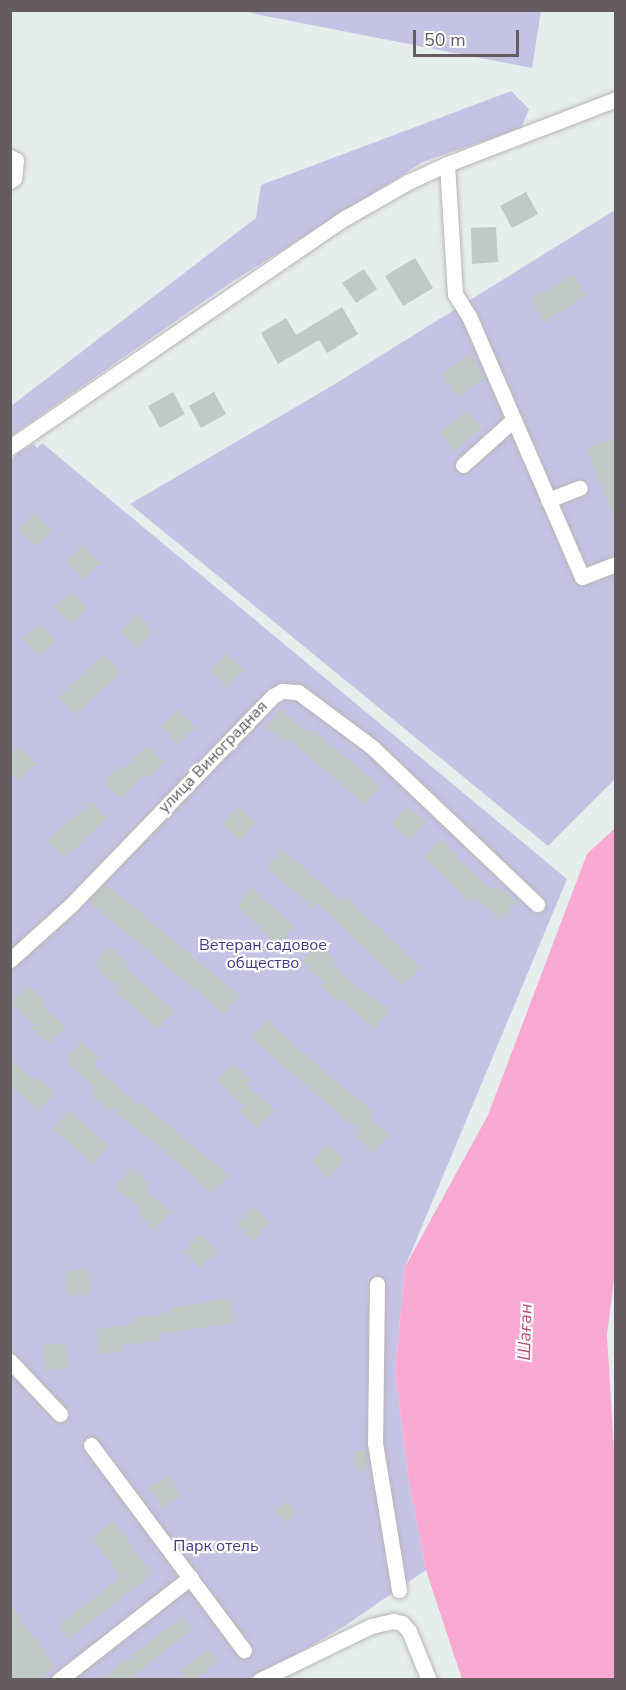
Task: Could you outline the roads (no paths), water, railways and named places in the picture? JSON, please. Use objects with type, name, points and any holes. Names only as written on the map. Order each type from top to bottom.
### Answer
[{"type":"street","points":[[10,447],[345,218],[408,182],[447,164],[615,99]]},
{"type":"street","points":[[10,157],[16,160],[14,178],[10,181]]},
{"type":"street","points":[[447,164],[455,294],[469,316],[512,421],[582,577],[615,564]]},
{"type":"street","points":[[463,465],[512,421]]},
{"type":"street","points":[[548,500],[580,488]]},
{"type":"street","name":"улица Виноградная","points":[[10,960],[71,905],[273,696],[282,691],[298,692],[372,747],[537,904]]},
{"type":"street","points":[[377,1284],[375,1443],[399,1590]]},
{"type":"street","points":[[10,1361],[60,1413]]},
{"type":"street","points":[[91,1445],[244,1650]]},
{"type":"street","points":[[59,1680],[191,1577]]},
{"type":"street","points":[[260,1680],[371,1626],[393,1621],[402,1623],[409,1631],[429,1680]]},
{"type":"water","name":"Шаған","points":[[615,828],[616,1263],[607,1335],[616,1483],[615,1679],[462,1679],[426,1570],[409,1482],[395,1372],[405,1267],[488,1115],[587,854]]},
{"type":"park label","name":"Ветеран садовое общество","points":[[263,954]]},
{"type":"park label","name":"Парк отель","points":[[216,1546]]}]
